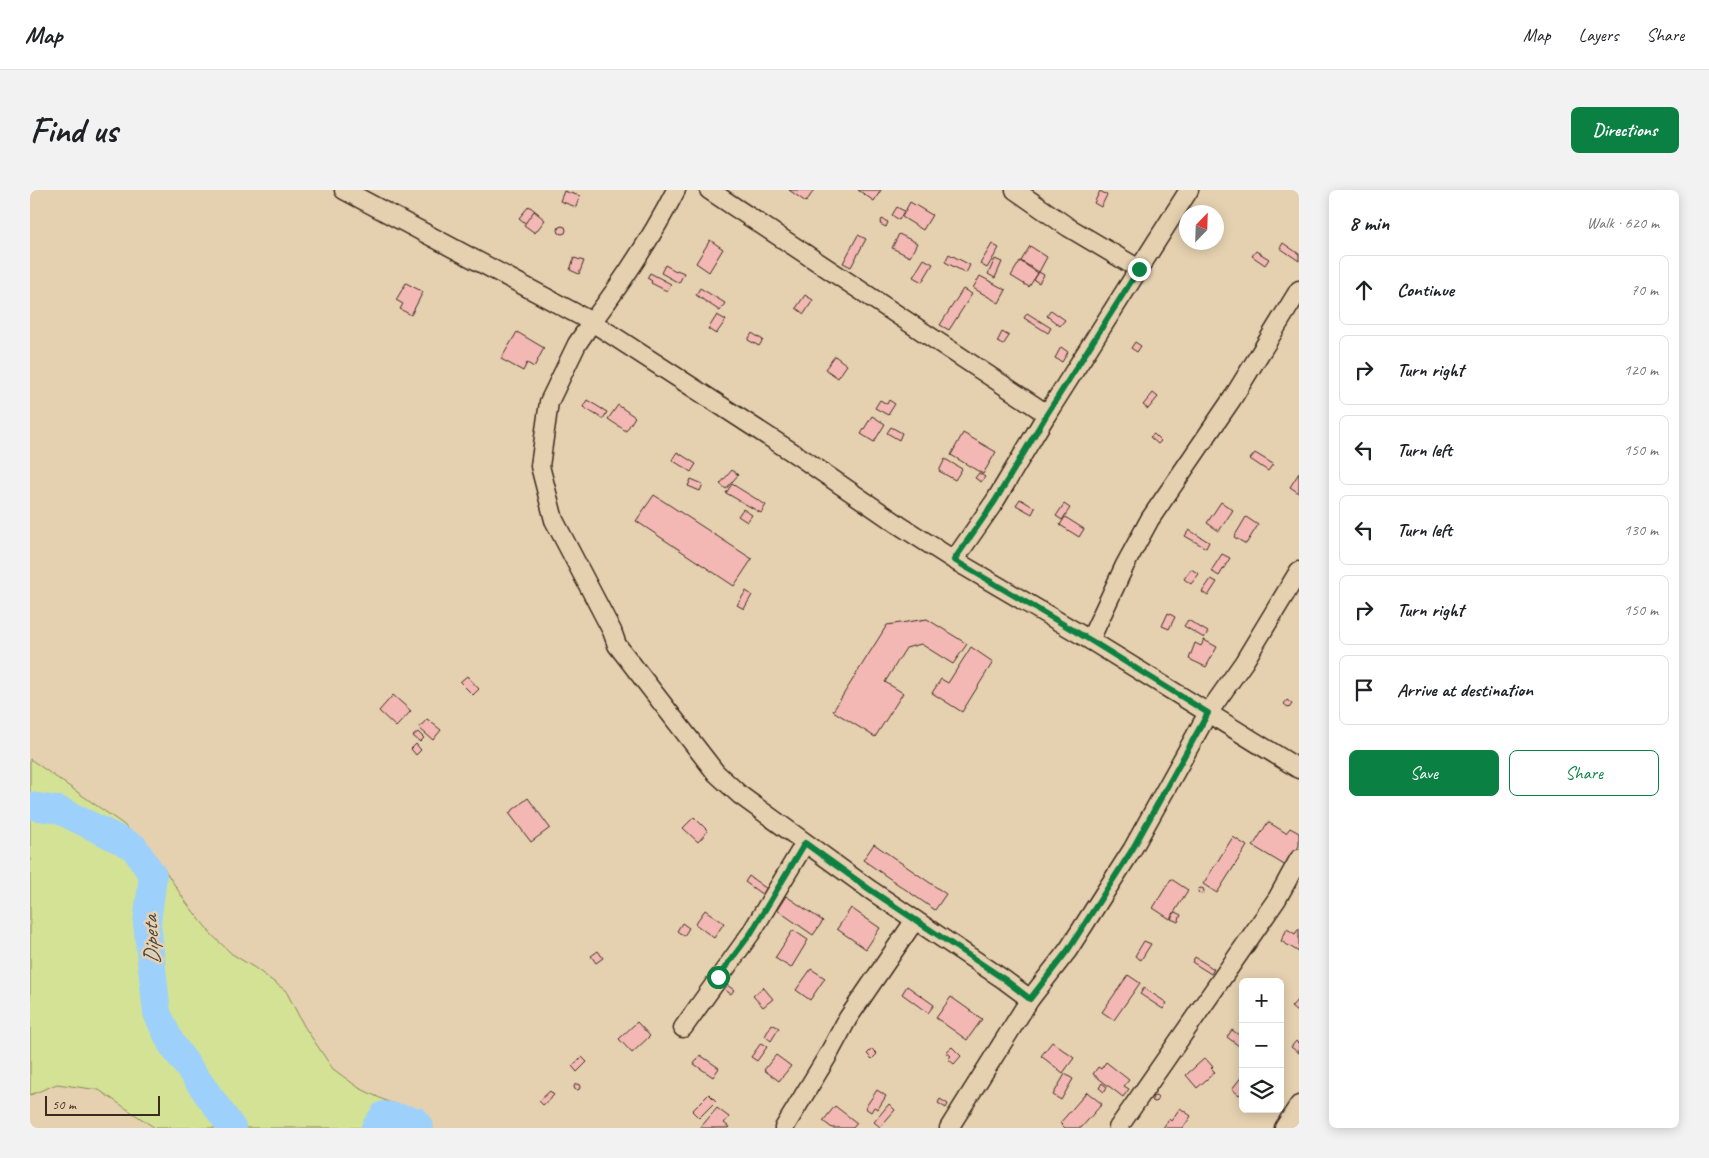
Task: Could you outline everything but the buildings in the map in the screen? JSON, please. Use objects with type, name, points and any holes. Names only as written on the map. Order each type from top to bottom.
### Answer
[{"type":"street","points":[[344,190],[592,322],[954,560],[1090,640],[1299,769]]},
{"type":"street","points":[[676,190],[658,225],[618,288],[577,344],[549,402],[540,466],[554,520],[612,630],[617,645],[716,773],[740,795],[805,843],[915,920],[1004,979],[1030,999]]},
{"type":"street","points":[[709,190],[1047,414]]},
{"type":"street","points":[[1015,190],[1068,227],[1139,269]]},
{"type":"street","points":[[954,560],[995,501],[1047,414],[1189,190]]},
{"type":"street","points":[[1090,640],[1125,565],[1150,519],[1232,399],[1299,290]]},
{"type":"street","points":[[949,1128],[1030,999],[1068,950],[1132,850],[1208,713],[1244,662],[1299,572]]},
{"type":"street","points":[[683,1028],[751,933],[805,843]]},
{"type":"street","points":[[1118,1128],[1277,899],[1299,859]]},
{"type":"street","points":[[784,1128],[848,1018],[915,920]]},
{"type":"street","points":[[1284,1128],[1299,1105]]},
{"type":"green space","points":[[30,759],[123,824],[153,852],[185,901],[212,935],[232,954],[286,991],[304,1026],[333,1069],[359,1088],[386,1101],[421,1112],[431,1128],[155,1128],[99,1090],[57,1084],[30,1095]]},
{"type":"waterway","name":"Dipeta","points":[[30,806],[59,810],[134,847],[153,876],[147,923],[157,1013],[171,1043],[232,1128]]},
{"type":"waterway","name":"Dipeta","points":[[375,1128],[384,1115],[416,1121],[420,1128]]},
{"type":"route","points":[[718,977],[751,933],[805,843],[869,889],[1004,979],[1030,999],[1068,950],[1132,850],[1208,713],[1090,640],[954,560],[995,501],[1047,414],[1139,269]]}]
